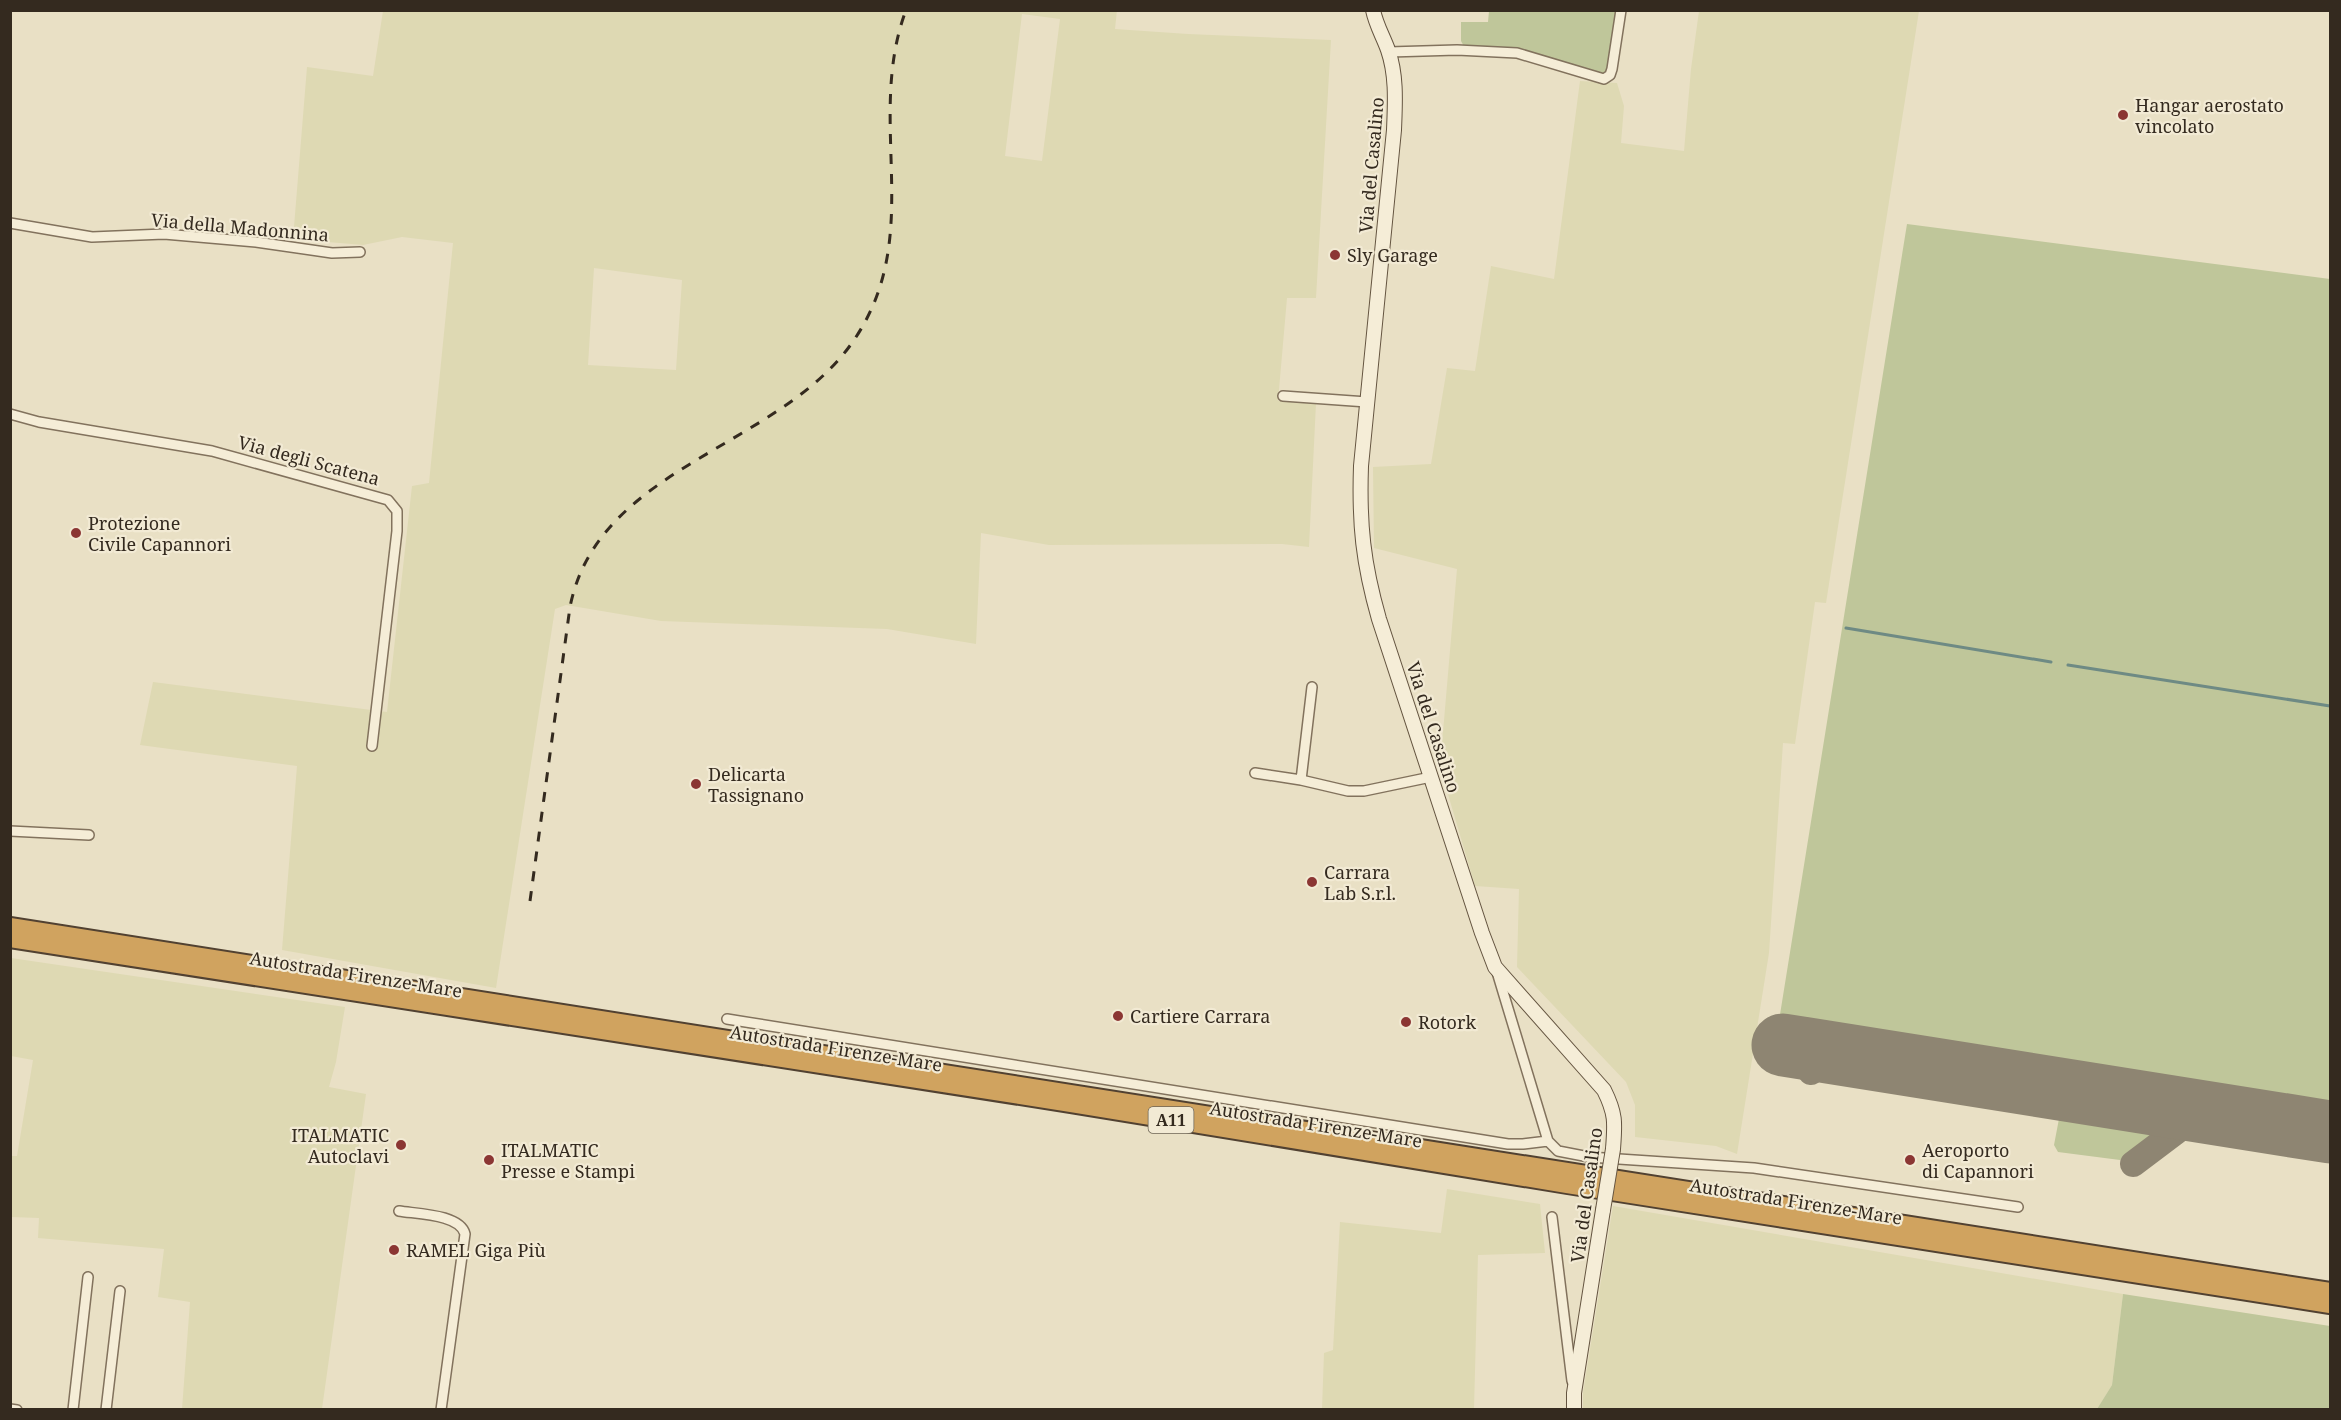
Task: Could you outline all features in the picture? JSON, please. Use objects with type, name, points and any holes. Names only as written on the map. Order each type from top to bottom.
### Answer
[{"type":"highway","name":"Autostrada Firenze-Mare","points":[[10,926],[2331,1291]]},
{"type":"highway","name":"Autostrada Firenze-Mare","points":[[10,939],[1071,1104],[1590,1189],[2331,1305]]},
{"type":"street","name":"Via del Casalino","points":[[1372,10],[1376,26],[1389,52],[1395,84],[1394,130],[1361,466],[1360,507],[1367,575],[1379,619],[1495,967],[1604,1090],[1613,1108],[1616,1122],[1574,1393],[1574,1410]]},
{"type":"street","points":[[1389,52],[1457,50],[1517,53],[1604,79],[1610,75],[1612,69],[1622,10]]},
{"type":"street","name":"Via della Madonnina","points":[[10,223],[92,237],[164,234],[256,242],[332,253],[360,252]]},
{"type":"street","points":[[1283,396],[1367,402]]},
{"type":"street","name":"Via degli Scatena","points":[[10,414],[39,422],[212,451],[376,494],[388,500],[397,511],[397,531],[372,746]]},
{"type":"street","points":[[1301,780],[1312,687]]},
{"type":"street","points":[[1255,773],[1359,791],[1431,777]]},
{"type":"street","points":[[10,831],[88,835]]},
{"type":"street","points":[[1495,967],[1548,1141],[1558,1151],[1589,1157],[1754,1168],[2018,1207]]},
{"type":"street","points":[[727,1019],[1509,1144],[1548,1141]]},
{"type":"street","points":[[399,1211],[440,1217],[455,1222],[464,1229],[441,1410]]},
{"type":"street","points":[[1552,1217],[1574,1393]]},
{"type":"street","points":[[73,1410],[88,1277]]},
{"type":"street","points":[[106,1410],[120,1291]]},
{"type":"street","points":[[10,1409],[17,1410]]},
{"type":"shaded area","points":[[1117,10],[1115,29],[1331,40],[1316,298],[1287,298],[1278,401],[1316,403],[1309,547],[1282,544],[1049,545],[981,533],[976,644],[887,629],[661,621],[566,605],[555,609],[496,988],[282,950],[297,766],[140,745],[153,682],[387,712],[412,486],[429,483],[453,243],[402,237],[363,245],[293,239],[307,67],[373,76],[383,11]],"holes":[[[1022,14],[1060,19],[1042,161],[1005,156]],[[594,268],[682,280],[676,370],[588,365]]]},
{"type":"shaded area","points":[[1699,11],[1919,11],[1826,603],[1815,602],[1795,744],[1783,743],[1769,953],[1737,1154],[1716,1146],[1635,1137],[1635,1105],[1626,1082],[1517,967],[1519,889],[1475,886],[1440,767],[1457,569],[1374,548],[1373,467],[1431,464],[1447,368],[1475,371],[1491,266],[1554,279],[1580,81],[1617,83],[1624,106],[1621,143],[1684,151]]},
{"type":"shaded area","points":[[11,958],[345,1007],[336,1062],[329,1087],[366,1094],[322,1409],[182,1409],[190,1302],[158,1297],[164,1249],[38,1238],[39,1218],[11,1217],[11,1156],[17,1156],[33,1060],[11,1056]]},
{"type":"shaded area","points":[[1447,1189],[1540,1204],[1545,1253],[1478,1255],[1474,1409],[1322,1409],[1324,1353],[1333,1350],[1340,1222],[1441,1233]]},
{"type":"shaded area","points":[[1613,1206],[2123,1294],[2112,1385],[2097,1409],[1583,1410],[1583,1393]]},
{"type":"green space","points":[[1489,11],[1618,11],[1608,69],[1601,76],[1516,49],[1466,50],[1461,41],[1461,22],[1488,22]]},
{"type":"green space","points":[[1907,224],[2330,279],[2330,1114],[1778,1027]]},
{"type":"green space","points":[[2062,1103],[2164,1119],[2171,1124],[2165,1131],[2120,1160],[2058,1152],[2054,1145]]},
{"type":"green space","points":[[2123,1294],[2330,1326],[2330,1409],[2097,1409],[2112,1385]]},
{"type":"waterway","points":[[1846,628],[2051,662]]},
{"type":"waterway","points":[[2068,665],[2330,706]]},
{"type":"taxiway","points":[[1811,1072],[1815,1050]]},
{"type":"taxiway","points":[[2164,1105],[2175,1117],[2174,1132]]},
{"type":"taxiway","points":[[2133,1164],[2194,1118],[2212,1113]]},
{"type":"runway","points":[[1783,1045],[2330,1132]]},
{"type":"railway","points":[[530,901],[570,607],[587,559],[616,520],[654,488],[785,406],[824,375],[856,337],[876,297],[887,257],[891,216],[891,93],[895,51],[906,10]]},
{"type":"place","name":"Hangar aerostato vincolato","points":[[2123,115]]},
{"type":"place","name":"Sly Garage","points":[[1335,255]]},
{"type":"place","name":"Protezione Civile Capannori","points":[[76,533]]},
{"type":"place","name":"Delicarta Tassignano","points":[[696,784]]},
{"type":"place","name":"Carrara Lab S.r.l.","points":[[1312,882]]},
{"type":"place","name":"Cartiere Carrara","points":[[1118,1016]]},
{"type":"place","name":"Rotork","points":[[1406,1022]]},
{"type":"place","name":"ITALMATIC Autoclavi","points":[[401,1145]]},
{"type":"place","name":"ITALMATIC Presse e Stampi","points":[[489,1160]]},
{"type":"place","name":"Aeroporto di Capannori","points":[[1910,1160]]},
{"type":"place","name":"RAMEL Giga Più","points":[[394,1250]]}]
